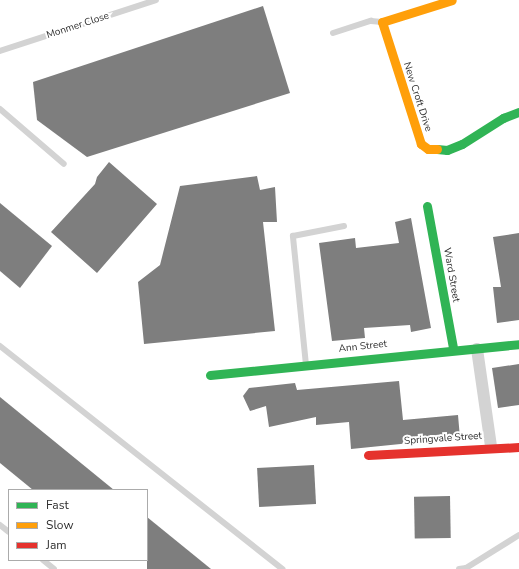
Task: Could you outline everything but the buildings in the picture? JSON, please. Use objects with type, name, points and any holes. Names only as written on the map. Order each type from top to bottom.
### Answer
[{"type":"street","points":[[382,22],[452,0]]},
{"type":"street","name":"New Croft Drive","points":[[382,22],[416,135],[428,150],[447,150],[462,144],[503,118],[519,112]]},
{"type":"street","name":"Ward Street","points":[[427,206],[453,348]]},
{"type":"street","name":"Ann Street","points":[[210,375],[453,348],[478,349],[519,344]]},
{"type":"street","points":[[478,349],[491,446]]},
{"type":"street","name":"Springvale Street","points":[[368,455],[491,446],[519,447]]},
{"type":"lane","name":"Monmer Close","points":[[0,51],[156,0]]},
{"type":"lane","points":[[332,33],[371,21],[382,22]]},
{"type":"lane","points":[[0,109],[64,164]]},
{"type":"lane","points":[[306,364],[293,236],[344,226]]},
{"type":"lane","points":[[0,346],[282,569]]},
{"type":"lane","points":[[0,525],[8,531]]},
{"type":"lane","points":[[459,569],[466,568],[519,535]]},
{"type":"lane","points":[[44,561],[54,569]]},
{"type":"traffic: fast","points":[[437,149],[447,150],[462,144],[503,118],[519,112]]},
{"type":"traffic: fast","points":[[427,206],[453,348]]},
{"type":"traffic: fast","points":[[210,375],[519,344]]},
{"type":"traffic: slow","points":[[437,149],[428,149],[421,144],[382,22],[452,0]]},
{"type":"traffic: jam","points":[[368,455],[519,447]]}]
